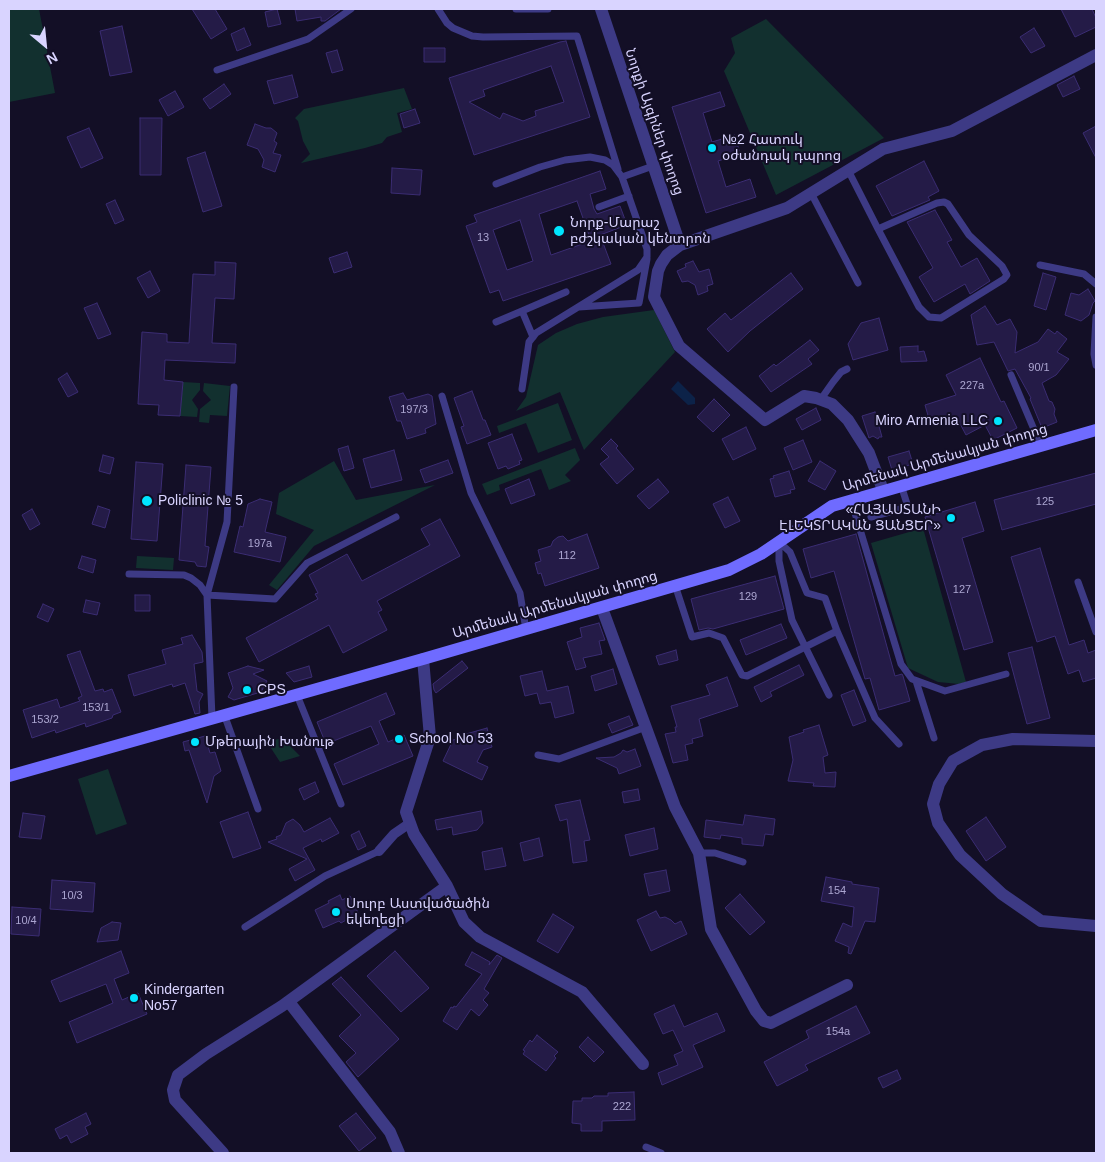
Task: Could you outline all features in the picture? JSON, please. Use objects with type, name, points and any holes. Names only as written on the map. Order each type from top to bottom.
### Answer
[{"type":"main road","name":"Արմենակ Արմենակյան փողոց","points":[[9,776],[526,630],[729,570],[761,554],[832,506],[1096,430]]},
{"type":"street","name":"Նորքի Այգիներ փողոց","points":[[601,9],[680,245]]},
{"type":"street","points":[[883,490],[869,453],[848,420],[835,407],[821,399],[804,396],[765,420],[679,346],[654,297],[659,267],[666,255],[680,245],[787,208],[883,149],[952,131],[1096,55]]},
{"type":"street","points":[[602,608],[675,806],[699,853],[711,929],[762,1020],[772,1023],[847,985]]},
{"type":"street","points":[[423,659],[430,737],[406,812],[414,834],[447,886],[464,922],[480,937],[582,992],[643,1064]]},
{"type":"street","points":[[1096,741],[1013,739],[982,745],[952,761],[939,784],[933,804],[938,823],[960,855],[1002,894],[1042,921],[1096,926]]},
{"type":"street","points":[[379,851],[394,834],[410,823]]},
{"type":"street","points":[[222,1153],[175,1100],[173,1090],[178,1075],[206,1054],[289,1002],[447,886]]},
{"type":"street","points":[[289,1002],[390,1132],[399,1153]]},
{"type":"lane","points":[[217,70],[308,39],[351,9]]},
{"type":"lane","points":[[438,9],[452,28],[472,36],[484,38],[577,36],[621,175],[647,248],[647,257],[639,303],[576,308]]},
{"type":"lane","points":[[516,9],[548,9]]},
{"type":"lane","points":[[496,184],[540,167],[565,160],[584,158],[605,160],[613,165],[621,175]]},
{"type":"lane","points":[[621,175],[653,166]]},
{"type":"lane","points":[[848,170],[878,229],[919,307],[929,317],[941,318],[1004,280],[1007,275],[1002,266],[969,235],[948,204],[944,202],[937,202],[878,229]]},
{"type":"lane","points":[[811,193],[858,283]]},
{"type":"lane","points":[[599,207],[629,196]]},
{"type":"lane","points":[[522,389],[529,342],[533,337],[544,328],[627,278],[638,270],[647,257]]},
{"type":"lane","points":[[1040,266],[1084,274],[1096,284]]},
{"type":"lane","points":[[496,322],[566,292]]},
{"type":"lane","points":[[522,310],[533,337]]},
{"type":"lane","points":[[1096,317],[1094,354],[1096,365]]},
{"type":"lane","points":[[821,399],[841,372],[847,369]]},
{"type":"lane","points":[[1011,375],[1041,446]]},
{"type":"lane","points":[[234,387],[227,522],[207,595],[218,716],[258,809]]},
{"type":"lane","points":[[442,396],[471,493],[520,593],[526,630]]},
{"type":"lane","points":[[871,517],[908,507],[901,485]]},
{"type":"lane","points":[[851,500],[901,664],[912,679],[945,691],[1006,674]]},
{"type":"lane","points":[[207,595],[275,599],[307,562],[396,517]]},
{"type":"lane","points":[[779,542],[790,552],[806,593],[825,598],[837,631],[875,718],[899,744]]},
{"type":"lane","points":[[779,542],[779,561],[792,620],[829,695]]},
{"type":"lane","points":[[129,574],[184,575],[200,585],[207,595]]},
{"type":"lane","points":[[1078,582],[1096,632]]},
{"type":"lane","points":[[675,585],[692,637],[709,633],[723,638],[742,675],[748,676],[837,631]]},
{"type":"lane","points":[[916,680],[934,738]]},
{"type":"lane","points":[[297,694],[341,804]]},
{"type":"lane","points":[[538,755],[559,759],[646,727]]},
{"type":"lane","points":[[245,927],[325,876],[379,851]]},
{"type":"lane","points":[[699,853],[715,853],[743,862]]},
{"type":"lane","points":[[646,1147],[661,1153]]},
{"type":"green space","points":[[9,9],[39,9],[55,93],[9,102]]},
{"type":"green space","points":[[766,19],[884,138],[776,195],[724,71],[735,53],[731,38]]},
{"type":"green space","points":[[404,88],[412,109],[397,113],[402,132],[387,137],[382,143],[301,163],[310,154],[303,141],[298,121],[295,118],[304,109]]},
{"type":"green space","points":[[654,310],[675,352],[584,450],[560,392],[516,411],[526,397],[538,345],[556,333],[577,324],[603,317]]},
{"type":"green space","points":[[183,382],[200,383],[200,390],[192,400],[198,409],[197,417],[180,416]]},
{"type":"green space","points":[[204,383],[230,386],[227,416],[210,415],[209,423],[199,422],[200,409],[211,400],[203,391]]},
{"type":"green space","points":[[558,403],[572,440],[538,453],[526,423],[499,433],[497,426]]},
{"type":"green space","points":[[575,448],[580,460],[565,475],[571,481],[549,490],[541,469],[499,485],[500,490],[487,495],[482,484]]},
{"type":"green space","points":[[334,461],[356,500],[435,485],[314,546],[277,590],[269,585],[314,530],[276,514],[279,493]]},
{"type":"green space","points":[[923,528],[966,682],[959,684],[938,682],[908,668],[871,543]]},
{"type":"green space","points":[[137,556],[174,558],[173,570],[136,568]]},
{"type":"green space","points":[[282,738],[300,756],[280,762],[267,742]]},
{"type":"green space","points":[[108,769],[127,824],[96,835],[78,779]]},
{"type":"water","points":[[678,381],[695,398],[695,404],[688,405],[671,389]]},
{"type":"building","points":[[192,9],[215,9],[227,29],[211,39]]},
{"type":"building","points":[[277,9],[281,24],[268,27],[265,12]]},
{"type":"building","points":[[295,9],[341,9],[325,21],[321,21],[321,17],[297,21]]},
{"type":"building","points":[[1061,9],[1092,9],[1096,18],[1096,27],[1075,37]]},
{"type":"building","points":[[122,26],[132,72],[110,76],[100,31]]},
{"type":"building","points":[[244,28],[251,45],[237,51],[231,34]]},
{"type":"building","points":[[1034,28],[1045,46],[1031,53],[1020,37]]},
{"type":"building","points":[[566,41],[590,117],[474,155],[449,78]],"holes":[[[551,66],[564,102],[535,111],[536,116],[523,121],[503,113],[500,119],[469,102],[485,96],[483,90]]]},
{"type":"building","points":[[424,48],[445,48],[445,62],[424,62]]},
{"type":"building","points":[[337,50],[343,70],[332,73],[326,53]]},
{"type":"building","points":[[292,75],[298,97],[274,104],[267,81]]},
{"type":"building","points":[[1074,76],[1080,89],[1063,97],[1057,85]]},
{"type":"building","points":[[224,84],[231,94],[210,109],[203,99]]},
{"type":"building","points":[[175,91],[184,107],[168,116],[159,100]]},
{"type":"building","name":"№2 Հատուկ օժանդակ դպրոց","points":[[720,92],[725,106],[703,113],[712,142],[735,135],[740,154],[718,161],[726,187],[750,179],[756,197],[706,213],[672,107]]},
{"type":"building","points":[[415,109],[420,123],[404,128],[400,114]]},
{"type":"building","points":[[140,118],[162,118],[161,175],[140,175]]},
{"type":"building","points":[[255,124],[271,128],[277,133],[274,141],[277,143],[273,153],[281,155],[275,172],[262,167],[264,160],[258,149],[247,145]]},
{"type":"building","points":[[1096,126],[1096,158],[1083,133]]},
{"type":"building","points":[[89,128],[103,158],[81,168],[67,137]]},
{"type":"building","points":[[205,152],[222,206],[203,212],[187,158]]},
{"type":"building","points":[[924,161],[939,191],[928,197],[930,200],[892,216],[876,186]]},
{"type":"building","points":[[392,168],[422,170],[420,195],[391,193]]},
{"type":"building","points":[[600,171],[606,189],[590,194],[594,209],[597,214],[620,206],[627,225],[600,235],[611,264],[503,301],[499,290],[490,293],[466,226],[477,222],[474,215]],"holes":[[[577,201],[591,241],[551,255],[539,214]],[[520,220],[533,261],[507,270],[493,230]]]},
{"type":"building","points":[[115,200],[124,220],[115,224],[106,204]]},
{"type":"building","points":[[935,210],[952,240],[947,242],[961,267],[977,258],[990,281],[970,294],[965,284],[934,302],[919,277],[933,268],[907,222]]},
{"type":"building","points":[[347,252],[352,267],[334,273],[329,258]]},
{"type":"building","points":[[693,261],[699,272],[709,269],[713,284],[707,286],[708,291],[698,295],[695,285],[688,281],[682,282],[677,271],[686,267],[685,264]]},
{"type":"building","points":[[215,262],[236,263],[234,299],[215,298],[212,343],[236,344],[235,363],[165,360],[164,380],[183,382],[180,416],[158,415],[159,405],[138,404],[142,332],[167,334],[167,342],[189,343],[193,274],[215,275]]},
{"type":"building","points":[[150,271],[160,291],[148,298],[137,278]]},
{"type":"building","points":[[791,273],[803,289],[750,331],[728,352],[707,329],[725,313],[731,320]]},
{"type":"building","points":[[1043,273],[1056,277],[1046,310],[1034,306]]},
{"type":"building","points":[[1088,289],[1095,301],[1089,315],[1081,321],[1065,315],[1071,293],[1079,295]]},
{"type":"building","points":[[97,303],[111,334],[98,339],[84,308]]},
{"type":"building","points":[[985,306],[997,325],[1010,319],[1017,332],[1015,353],[1038,342],[1048,329],[1055,334],[1057,331],[1067,339],[1057,352],[1069,359],[1056,375],[1042,383],[1049,401],[1052,402],[1055,409],[1054,414],[1057,422],[1042,428],[1031,398],[1015,369],[1008,371],[994,342],[977,345],[971,315]]},
{"type":"building","points":[[879,318],[888,350],[853,360],[848,344],[861,323]]},
{"type":"building","points":[[810,340],[819,350],[808,359],[812,364],[771,392],[759,376],[774,364],[776,366]]},
{"type":"building","points":[[918,346],[918,352],[924,351],[927,361],[901,362],[900,347]]},
{"type":"building","points":[[980,358],[1001,402],[1004,401],[1017,428],[993,440],[985,425],[966,435],[957,418],[931,426],[925,405],[956,395],[946,375]]},
{"type":"building","points":[[67,373],[78,392],[68,397],[58,379]]},
{"type":"building","points":[[472,391],[491,435],[467,444],[461,427],[464,426],[454,398]]},
{"type":"building","points":[[403,393],[407,400],[428,394],[432,396],[436,424],[425,429],[426,433],[407,439],[401,421],[397,421],[389,397]]},
{"type":"building","points":[[714,399],[730,415],[713,432],[697,417]]},
{"type":"building","points":[[816,408],[821,420],[802,430],[796,419]]},
{"type":"building","points":[[875,412],[882,437],[878,439],[873,436],[869,438],[862,416]]},
{"type":"building","points":[[746,427],[756,449],[733,460],[722,439]]},
{"type":"building","points":[[512,434],[522,460],[519,461],[520,464],[508,469],[506,466],[498,469],[488,443]]},
{"type":"building","points":[[611,439],[618,446],[616,448],[634,469],[617,484],[600,464],[609,457],[601,449]]},
{"type":"building","points":[[803,440],[812,462],[793,470],[784,448]]},
{"type":"building","points":[[348,446],[354,468],[344,471],[338,449]]},
{"type":"building","points":[[394,450],[402,480],[371,488],[363,459]]},
{"type":"building","points":[[909,451],[913,464],[892,470],[888,457]]},
{"type":"building","points":[[103,455],[114,458],[110,474],[99,471]]},
{"type":"building","points":[[448,460],[453,473],[425,483],[420,470]]},
{"type":"building","points":[[820,461],[836,471],[825,490],[808,481]]},
{"type":"building","points":[[136,462],[163,464],[157,541],[131,539]]},
{"type":"building","points":[[186,465],[211,467],[205,546],[209,547],[206,567],[197,566],[195,562],[179,560]]},
{"type":"building","points":[[789,471],[795,489],[790,490],[791,493],[775,497],[770,479],[774,478],[773,476]]},
{"type":"building","points":[[1096,473],[1096,504],[1002,530],[994,500]]},
{"type":"building","points":[[529,479],[535,495],[511,504],[505,489]]},
{"type":"building","points":[[658,479],[669,492],[649,509],[637,496]]},
{"type":"building","points":[[728,497],[740,521],[725,528],[713,504]]},
{"type":"building","points":[[260,499],[272,502],[265,532],[286,537],[280,562],[234,552],[240,526],[243,527],[248,504]]},
{"type":"building","points":[[975,502],[984,531],[962,538],[993,642],[964,650],[925,517]]},
{"type":"building","points":[[98,506],[110,510],[105,528],[92,524]]},
{"type":"building","points":[[32,509],[40,524],[30,530],[22,515]]},
{"type":"building","points":[[440,519],[460,556],[377,601],[382,610],[378,612],[387,630],[343,653],[329,625],[259,662],[246,638],[318,599],[315,594],[318,593],[309,575],[347,554],[362,581],[430,545],[421,529]]},
{"type":"building","points":[[587,534],[599,568],[545,586],[541,573],[538,574],[535,563],[541,561],[538,550],[551,546],[558,537],[563,536],[568,541]]},
{"type":"building","points":[[856,534],[895,676],[902,674],[910,701],[879,710],[870,678],[865,679],[834,571],[811,578],[803,549]]},
{"type":"building","points":[[1040,548],[1069,645],[1084,640],[1088,653],[1096,650],[1096,678],[1083,682],[1079,670],[1068,674],[1055,636],[1037,642],[1011,557]]},
{"type":"building","points":[[82,556],[96,560],[93,573],[78,568]]},
{"type":"building","points":[[775,576],[784,609],[713,629],[699,630],[691,599]]},
{"type":"building","points":[[135,595],[150,595],[150,611],[135,611]]},
{"type":"building","points":[[86,600],[100,603],[97,615],[83,612]]},
{"type":"building","points":[[43,604],[54,609],[48,622],[37,617]]},
{"type":"building","points":[[599,623],[605,640],[599,641],[602,654],[583,658],[586,667],[576,670],[567,642],[582,637],[580,628]]},
{"type":"building","points":[[781,624],[787,638],[746,655],[740,640]]},
{"type":"building","points":[[192,635],[202,652],[203,662],[194,664],[197,691],[203,694],[199,702],[200,713],[195,714],[185,683],[173,687],[172,684],[134,696],[128,675],[166,664],[162,650],[183,644],[181,638]]},
{"type":"building","points":[[1032,647],[1050,718],[1027,724],[1008,653]]},
{"type":"building","points":[[676,650],[678,660],[659,665],[656,656]]},
{"type":"building","points":[[80,651],[95,691],[103,689],[104,692],[112,689],[121,712],[113,715],[112,718],[86,727],[85,723],[56,733],[55,730],[32,738],[23,710],[57,699],[60,708],[80,701],[78,698],[82,696],[67,655]]},
{"type":"building","points":[[462,661],[468,668],[436,693],[433,684]]},
{"type":"building","points":[[799,665],[804,675],[770,692],[772,696],[761,702],[754,687]]},
{"type":"building","points":[[248,666],[264,670],[253,674],[267,681],[261,692],[234,700],[228,697],[233,688],[228,673]]},
{"type":"building","points":[[309,666],[312,677],[294,682],[286,673]]},
{"type":"building","points":[[613,669],[617,684],[595,691],[591,676]]},
{"type":"building","points":[[542,671],[547,691],[568,686],[574,713],[555,718],[551,702],[540,704],[537,693],[525,696],[520,676]]},
{"type":"building","points":[[727,677],[738,706],[699,719],[703,736],[692,739],[693,743],[685,745],[688,760],[673,763],[665,734],[676,732],[675,727],[677,727],[671,706],[710,695],[706,685]]},
{"type":"building","points":[[854,690],[866,721],[853,726],[841,695]]},
{"type":"building","name":"School No 53","points":[[386,693],[395,714],[379,721],[388,742],[404,735],[413,756],[343,785],[334,764],[379,744],[371,726],[326,744],[317,722]]},
{"type":"building","points":[[629,716],[633,725],[612,733],[608,724]]},
{"type":"building","points":[[819,725],[828,755],[823,757],[825,773],[836,772],[835,787],[813,786],[814,783],[788,781],[793,760],[789,737]]},
{"type":"building","points":[[487,728],[492,747],[483,750],[477,762],[488,767],[482,780],[443,761],[453,740]]},
{"type":"building","points":[[205,736],[210,753],[215,752],[221,771],[214,776],[207,803],[189,750],[185,751],[183,742]]},
{"type":"building","points":[[635,749],[641,766],[619,774],[617,768],[596,758],[614,757],[623,750],[627,752]]},
{"type":"building","points":[[315,782],[319,792],[304,800],[299,789]]},
{"type":"building","points":[[638,789],[640,800],[624,803],[622,792]]},
{"type":"building","points":[[580,800],[590,840],[584,841],[587,861],[573,863],[567,819],[560,821],[555,805]]},
{"type":"building","points":[[481,811],[483,823],[477,830],[453,835],[452,827],[437,830],[435,820]]},
{"type":"building","points":[[248,812],[261,848],[233,858],[220,822]]},
{"type":"building","points":[[23,813],[45,816],[41,839],[19,837]]},
{"type":"building","points":[[745,815],[775,819],[773,835],[765,834],[763,846],[742,844],[742,838],[721,835],[720,839],[704,837],[706,820],[743,825]]},
{"type":"building","points":[[986,817],[1006,847],[986,861],[966,831]]},
{"type":"building","points":[[330,818],[339,833],[322,842],[321,839],[303,848],[315,870],[295,881],[289,869],[307,859],[268,842],[277,839],[276,837],[281,835],[286,823],[293,819],[304,832]]},
{"type":"building","points":[[654,828],[658,849],[630,856],[625,835]]},
{"type":"building","points":[[359,831],[366,846],[358,850],[351,835]]},
{"type":"building","points":[[539,838],[543,856],[524,861],[520,843]]},
{"type":"building","points":[[502,848],[506,866],[485,870],[482,852]]},
{"type":"building","points":[[666,870],[670,891],[649,896],[644,874]]},
{"type":"building","points":[[826,877],[852,882],[852,884],[879,888],[875,922],[865,921],[851,954],[848,953],[849,947],[835,941],[843,923],[852,927],[854,907],[821,901]]},
{"type":"building","points":[[52,880],[95,883],[93,912],[50,909]]},
{"type":"building","points":[[740,894],[765,922],[750,935],[725,908]]},
{"type":"building","name":"Սուրբ Աստվածածին եկեղեցի","points":[[340,895],[342,900],[350,896],[352,900],[355,899],[359,907],[356,908],[358,913],[341,923],[339,921],[323,928],[315,910]]},
{"type":"building","points":[[12,907],[41,909],[39,936],[11,934]]},
{"type":"building","points":[[656,911],[660,918],[665,917],[675,924],[681,921],[687,934],[651,951],[637,920]]},
{"type":"building","points":[[553,914],[574,927],[558,953],[537,941]]},
{"type":"building","points":[[112,922],[121,923],[118,940],[97,942],[101,928]]},
{"type":"building","name":"Kindergarten No57","points":[[121,951],[129,973],[114,979],[122,1000],[138,993],[147,1014],[77,1043],[69,1022],[113,1003],[106,984],[60,1002],[51,981]]},
{"type":"building","points":[[395,951],[429,988],[401,1012],[367,976]]},
{"type":"building","points":[[472,952],[490,962],[489,965],[497,955],[502,958],[484,989],[489,993],[483,1000],[488,1005],[479,1016],[471,1009],[457,1030],[443,1021],[451,1007],[456,1007],[482,974],[465,965]]},
{"type":"building","points":[[341,977],[399,1039],[358,1077],[346,1062],[356,1053],[339,1036],[361,1015],[332,984]]},
{"type":"building","points":[[674,1005],[684,1027],[717,1013],[725,1031],[693,1045],[703,1067],[662,1085],[658,1073],[678,1065],[674,1055],[683,1051],[673,1030],[663,1034],[654,1014]]},
{"type":"building","points":[[856,1006],[870,1033],[805,1065],[808,1070],[777,1086],[764,1062],[809,1038],[806,1031]]},
{"type":"building","points":[[537,1035],[558,1052],[554,1056],[556,1058],[546,1071],[523,1054],[525,1051],[523,1050],[530,1040],[532,1042]]},
{"type":"building","points":[[588,1037],[604,1052],[594,1062],[579,1047]]},
{"type":"building","points":[[897,1070],[901,1079],[883,1088],[878,1078]]},
{"type":"building","points":[[634,1092],[635,1120],[602,1121],[602,1131],[581,1131],[581,1124],[572,1123],[573,1101],[582,1101],[582,1098],[592,1098],[594,1096],[608,1096],[608,1093]]},
{"type":"building","points":[[86,1113],[91,1124],[85,1127],[88,1134],[71,1143],[67,1135],[60,1139],[55,1129]]},
{"type":"building","points":[[356,1113],[376,1138],[359,1151],[339,1126]]},
{"type":"place","name":"№2 Հատուկ օժանդակ դպրոց","points":[[712,148]]},
{"type":"place","name":"Նորք-Մարաշ բժշկական կենտրոն","points":[[559,231]]},
{"type":"place","name":"Miro Armenia LLC","points":[[998,421]]},
{"type":"place","name":"Policlinic № 5","points":[[147,501]]},
{"type":"place","name":"«ՀԱՅԱՍՏԱՆԻ ԷԼԵԿՏՐԱԿԱՆ ՑԱՆՑԵՐ»","points":[[951,518]]},
{"type":"place","name":"CPS","points":[[247,690]]},
{"type":"place","name":"School No 53","points":[[399,739]]},
{"type":"place","name":"Մթերային Խանութ","points":[[195,742]]},
{"type":"place","name":"Սուրբ Աստվածածին եկեղեցի","points":[[336,912]]},
{"type":"place","name":"Kindergarten No57","points":[[134,998]]}]
